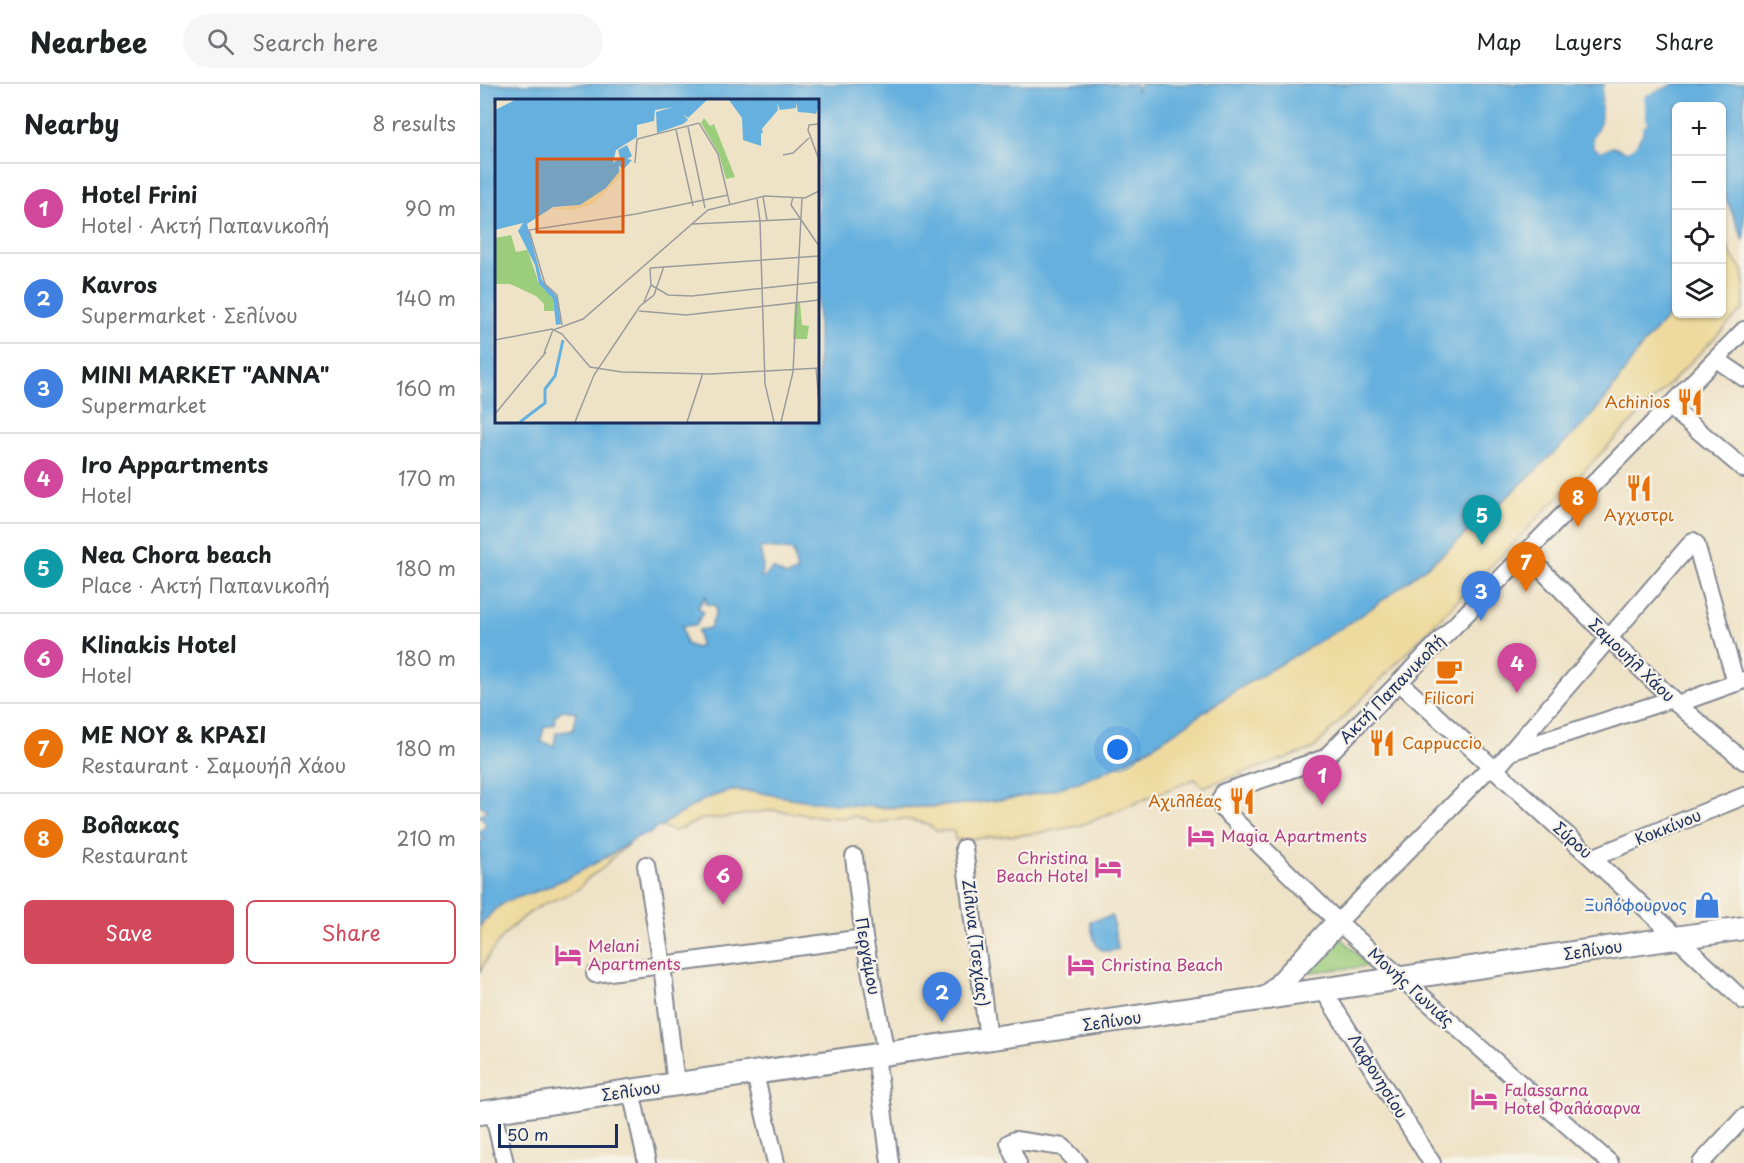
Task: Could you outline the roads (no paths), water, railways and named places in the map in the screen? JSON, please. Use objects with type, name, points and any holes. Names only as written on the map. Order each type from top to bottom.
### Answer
[{"type":"street","name":"Ακτή Παπανικολή","points":[[1220,804],[1224,792],[1325,758],[1744,330]]},
{"type":"street","points":[[1716,359],[1744,378]]},
{"type":"street","points":[[1669,406],[1744,469]]},
{"type":"street","points":[[1267,998],[1338,922],[1511,752],[1691,542],[1694,542],[1740,681],[1511,752]]},
{"type":"street","name":"Σαμουήλ Χάου","points":[[1525,553],[1674,702],[1744,761]]},
{"type":"street","name":"Σύρου","points":[[1399,682],[1592,858],[1744,1001]]},
{"type":"street","name":"Κοκκίνου","points":[[1592,858],[1744,796]]},
{"type":"street","name":"Μονής Γωνιάς","points":[[1220,804],[1338,922],[1610,1163]]},
{"type":"street","name":"Ζίλινα (Τσεχίας)","points":[[964,848],[988,1039]]},
{"type":"street","name":"Περγάμου","points":[[854,857],[881,1055],[890,1163]]},
{"type":"street","points":[[646,866],[662,965],[676,1085]]},
{"type":"street","name":"Σελίνου","points":[[486,1113],[1744,928]]},
{"type":"street","points":[[595,974],[864,938]]},
{"type":"street","name":"Λαφονησίου","points":[[1323,990],[1432,1163]]},
{"type":"street","points":[[755,1074],[776,1163]]},
{"type":"street","points":[[631,1091],[647,1163]]},
{"type":"street","points":[[486,1113],[505,1163]]},
{"type":"street","points":[[1701,1163],[1744,1117]]},
{"type":"street","points":[[1018,1163],[1009,1143],[1015,1140],[1063,1147],[1078,1163]]},
{"type":"water","points":[[480,84],[1136,84],[1136,91],[1140,84],[1605,84],[1601,123],[1593,137],[1594,147],[1601,151],[1612,146],[1626,151],[1638,141],[1643,125],[1647,125],[1643,96],[1673,84],[1744,84],[1744,241],[1726,198],[1726,102],[1672,102],[1672,312],[1641,347],[1610,393],[1585,423],[1479,522],[1396,591],[1350,623],[1235,691],[1143,752],[1097,775],[1047,791],[966,804],[873,807],[819,802],[747,791],[722,793],[697,804],[665,823],[663,827],[637,837],[579,872],[543,889],[507,901],[494,910],[480,926],[480,843],[483,839],[480,831],[486,826],[480,816],[487,810],[480,805]],"holes":[[[760,547],[793,551],[797,572],[786,576],[773,569],[761,579],[763,564]],[[706,596],[706,604],[716,606],[716,612],[710,628],[698,630],[700,646],[696,648],[686,644],[682,626],[696,625],[703,612],[698,607]],[[563,710],[576,712],[573,730],[556,733],[554,746],[541,741],[544,727],[556,724],[554,717]]]},
{"type":"water","points":[[1112,916],[1118,949],[1104,951],[1096,945],[1090,921]]},
{"type":"place","name":"Achinios","points":[[1690,402]]},
{"type":"place","name":"Αγχιστρι","points":[[1639,488]]},
{"type":"place","name":"Βολακας","points":[[1578,527]]},
{"type":"place","name":"Nea Chora beach","points":[[1482,545]]},
{"type":"place","name":"ΜΕ ΝΟΥ & ΚΡΑΣΙ","points":[[1526,592]]},
{"type":"place","name":"MINI MARKET \"ANNA\"","points":[[1481,621]]},
{"type":"place","name":"Filicori","points":[[1449,671]]},
{"type":"place","name":"Iro Appartments","points":[[1517,693]]},
{"type":"place","name":"Cappuccio","points":[[1382,743]]},
{"type":"place","name":"Αχιλλέας","points":[[1242,801]]},
{"type":"place","name":"Hotel Frini","points":[[1322,805]]},
{"type":"place","name":"Magia Apartments","points":[[1201,836]]},
{"type":"place","name":"Christina Beach Hotel","points":[[1108,867]]},
{"type":"place","name":"Klinakis Hotel","points":[[723,905]]},
{"type":"place","name":"Ξυλόφουρνος","points":[[1707,905]]},
{"type":"place","name":"Melani Apartments","points":[[568,955]]},
{"type":"place","name":"Christina Beach","points":[[1081,965]]},
{"type":"place","name":"Kavros","points":[[942,1022]]},
{"type":"place","name":"Falassarna Hotel Φαλάσαρνα","points":[[1484,1099]]}]
